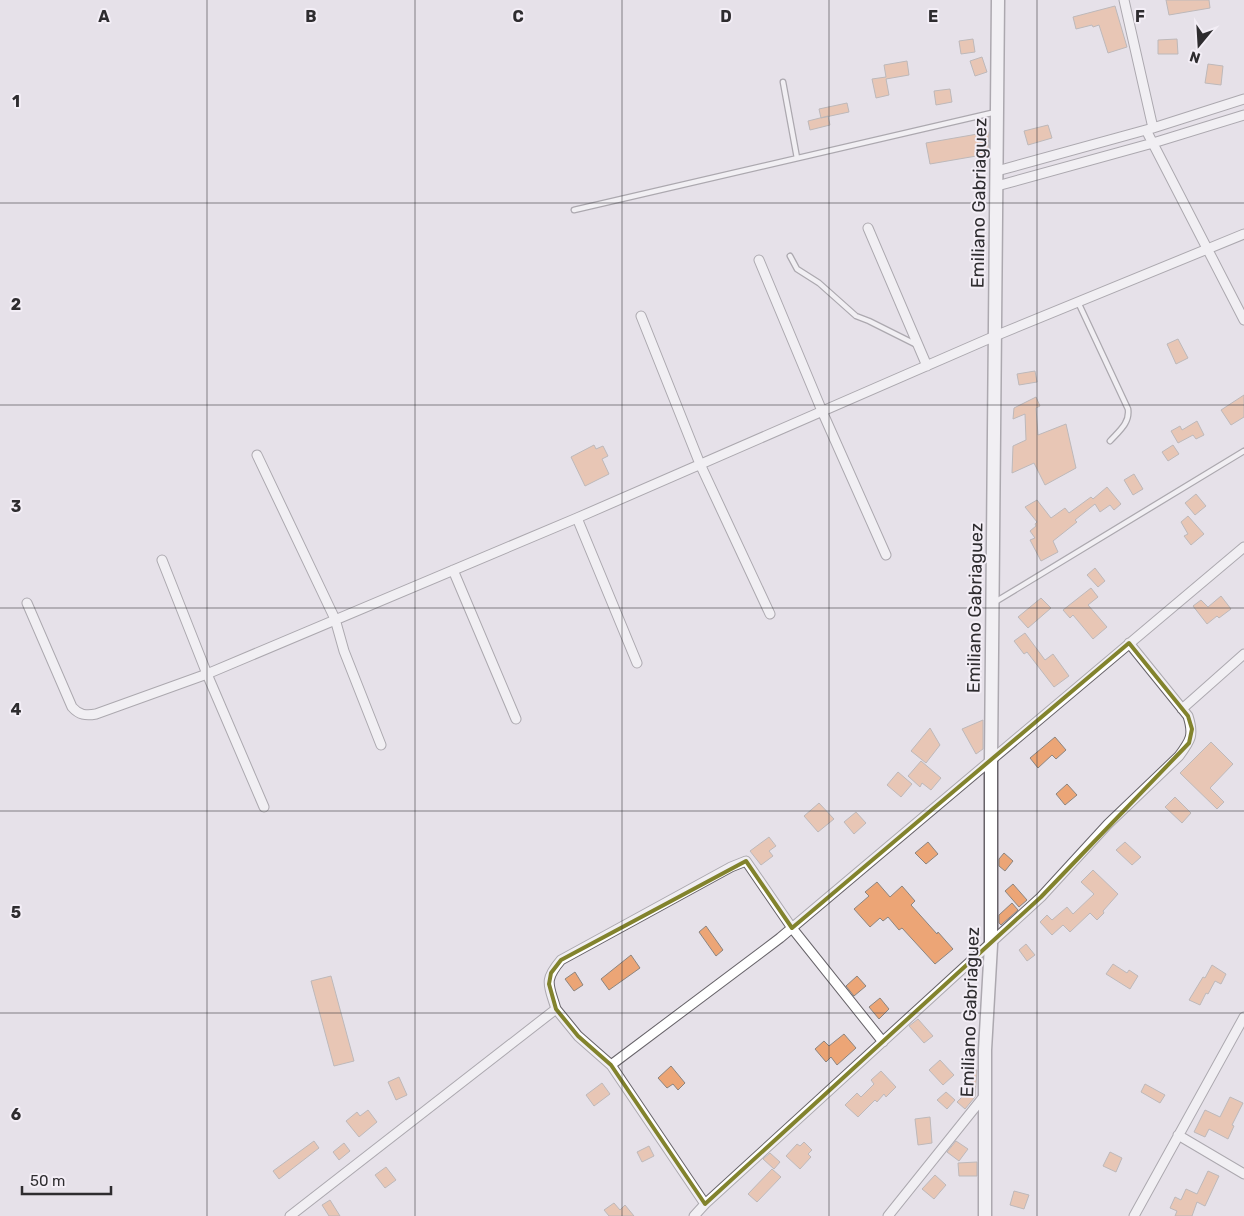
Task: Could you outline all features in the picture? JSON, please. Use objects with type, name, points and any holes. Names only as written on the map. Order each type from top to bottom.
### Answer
[{"type":"main road","name":"Emiliano Gabriaguez","points":[[985,1216],[985,1095],[990,945],[998,0]]},
{"type":"street","points":[[1124,0],[1152,143],[1244,320]]},
{"type":"street","points":[[997,171],[1150,129],[1244,99]]},
{"type":"street","points":[[997,186],[1244,115]]},
{"type":"street","points":[[868,228],[927,366]]},
{"type":"street","points":[[27,603],[72,707],[81,714],[96,714],[207,674],[577,518],[995,336],[1244,234]]},
{"type":"street","points":[[759,260],[822,411],[886,555]]},
{"type":"street","points":[[642,316],[700,464],[770,614]]},
{"type":"street","points":[[257,455],[335,619],[344,651],[381,745]]},
{"type":"street","points":[[577,518],[637,664]]},
{"type":"street","points":[[611,1065],[792,928],[1244,547]]},
{"type":"street","points":[[162,560],[207,674],[264,807]]},
{"type":"street","points":[[453,570],[516,719]]},
{"type":"street","points":[[694,1216],[1041,897],[1108,824],[1179,756],[1189,743],[1192,729],[1188,716],[1129,643]]},
{"type":"street","points":[[1182,709],[1244,654]]},
{"type":"street","points":[[705,1204],[611,1065],[578,1036],[556,1009],[548,984],[550,972],[561,960],[731,867],[746,861],[792,928],[882,1042]]},
{"type":"street","points":[[290,1216],[556,1009]]},
{"type":"street","points":[[1134,1216],[1244,1017]]},
{"type":"street","points":[[888,1216],[985,1095]]},
{"type":"street","points":[[1178,1135],[1244,1174]]},
{"type":"lane","points":[[783,82],[797,158]]},
{"type":"lane","points":[[574,210],[998,112]]},
{"type":"lane","points":[[790,256],[798,269],[819,283],[856,316],[869,320],[918,346]]},
{"type":"lane","points":[[1078,302],[1128,408],[1127,422],[1110,441]]},
{"type":"lane","points":[[992,604],[1244,452]]},
{"type":"highlighted area","points":[[1129,643],[1188,716],[1192,729],[1189,743],[1041,897],[705,1204],[611,1065],[578,1036],[556,1009],[549,984],[551,973],[561,960],[746,861],[792,928]]},
{"type":"building","points":[[1166,0],[1209,0],[1210,8],[1169,15]]},
{"type":"building","points":[[1115,6],[1127,47],[1108,53],[1099,25],[1076,29],[1073,17]]},
{"type":"building","points":[[973,39],[975,52],[961,54],[959,41]]},
{"type":"building","points":[[1177,39],[1178,54],[1158,54],[1158,40]]},
{"type":"building","points":[[982,57],[987,72],[975,76],[970,61]]},
{"type":"building","points":[[907,61],[909,75],[886,79],[889,95],[876,98],[872,79],[886,77],[884,65]]},
{"type":"building","points":[[1208,64],[1223,66],[1221,85],[1205,83]]},
{"type":"building","points":[[950,89],[952,102],[936,105],[934,91]]},
{"type":"building","points":[[847,103],[849,112],[821,118],[819,109]]},
{"type":"building","points":[[828,116],[830,125],[810,130],[808,121]]},
{"type":"building","points":[[1048,125],[1052,138],[1028,145],[1024,131]]},
{"type":"building","points":[[989,132],[988,154],[930,164],[926,143]]},
{"type":"building","points":[[1178,339],[1188,358],[1176,364],[1167,344]]},
{"type":"building","points":[[1035,371],[1037,382],[1019,385],[1017,374]]},
{"type":"building","points":[[1244,395],[1244,417],[1231,425],[1221,410]]},
{"type":"building","points":[[1036,397],[1040,406],[1036,408],[1038,435],[1066,424],[1076,468],[1045,485],[1034,463],[1012,473],[1013,446],[1026,440],[1025,414],[1013,419],[1014,408]]},
{"type":"building","points":[[1197,421],[1204,435],[1196,439],[1193,435],[1178,443],[1171,431],[1180,426],[1182,430]]},
{"type":"building","points":[[594,445],[596,449],[603,446],[608,456],[602,459],[609,474],[585,486],[571,457]]},
{"type":"building","points":[[1173,445],[1179,454],[1168,461],[1162,452]]},
{"type":"building","points":[[1134,474],[1143,489],[1133,495],[1124,480]]},
{"type":"building","points":[[1107,487],[1121,504],[1114,510],[1110,505],[1100,512],[1095,504],[1075,520],[1077,522],[1053,541],[1058,552],[1041,561],[1030,540],[1035,538],[1030,531],[1036,526],[1037,522],[1025,507],[1037,500],[1051,518],[1065,508],[1069,513],[1091,497],[1093,499]]},
{"type":"building","points":[[1196,494],[1206,506],[1195,515],[1185,503]]},
{"type":"building","points":[[1188,516],[1204,534],[1191,545],[1184,536],[1188,534],[1181,522]]},
{"type":"building","points":[[1095,568],[1105,581],[1098,587],[1087,575]]},
{"type":"building","points":[[1091,588],[1098,597],[1088,605],[1107,627],[1093,639],[1073,615],[1070,618],[1063,610]]},
{"type":"building","points":[[1221,596],[1231,609],[1207,624],[1193,606],[1201,600],[1208,607]]},
{"type":"building","points":[[1041,598],[1051,608],[1028,628],[1018,617]]},
{"type":"building","points":[[1025,633],[1045,660],[1053,654],[1069,676],[1054,687],[1027,652],[1024,654],[1014,641]]},
{"type":"building","points":[[983,720],[983,749],[976,754],[962,729]]},
{"type":"building","points":[[930,728],[940,745],[926,763],[911,751]]},
{"type":"building","points":[[1055,737],[1066,750],[1056,759],[1052,755],[1038,768],[1030,758]]},
{"type":"building","points":[[1211,742],[1233,764],[1210,788],[1224,802],[1217,809],[1180,773]]},
{"type":"building","points":[[921,761],[941,778],[931,790],[922,783],[920,787],[908,776]]},
{"type":"building","points":[[898,772],[912,784],[901,797],[887,785]]},
{"type":"building","points":[[1067,784],[1077,795],[1065,805],[1056,794]]},
{"type":"building","points":[[1175,797],[1191,813],[1182,823],[1165,807]]},
{"type":"building","points":[[819,803],[834,819],[818,832],[804,816]]},
{"type":"building","points":[[856,812],[866,823],[854,834],[844,822]]},
{"type":"building","points":[[769,837],[776,846],[769,851],[773,856],[761,865],[750,851]]},
{"type":"building","points":[[928,842],[938,854],[926,864],[915,853]]},
{"type":"building","points":[[1125,842],[1141,857],[1132,865],[1116,850]]},
{"type":"building","points":[[1004,853],[1013,861],[1005,871],[999,866],[999,859]]},
{"type":"building","points":[[1093,870],[1118,894],[1097,920],[1090,913],[1070,932],[1063,925],[1052,935],[1040,922],[1047,915],[1052,920],[1067,907],[1073,914],[1094,894],[1081,882]]},
{"type":"building","points":[[877,882],[890,897],[902,886],[915,901],[911,905],[953,949],[935,964],[902,928],[899,930],[888,917],[883,921],[880,918],[870,927],[854,909],[869,896],[865,892]]},
{"type":"building","points":[[1013,884],[1027,900],[1019,907],[1005,891]]},
{"type":"building","points":[[1012,903],[1018,910],[1001,925],[999,923],[999,915]]},
{"type":"building","points":[[706,926],[723,950],[716,956],[699,932]]},
{"type":"building","points":[[1026,944],[1035,955],[1027,961],[1019,950]]},
{"type":"building","points":[[631,955],[640,968],[609,990],[601,979]]},
{"type":"building","points":[[1113,964],[1127,973],[1129,970],[1138,976],[1130,989],[1106,974]]},
{"type":"building","points":[[1212,965],[1226,974],[1221,984],[1215,981],[1200,1005],[1189,1000],[1203,977],[1205,978]]},
{"type":"building","points":[[575,972],[583,985],[574,991],[565,979]]},
{"type":"building","points":[[331,976],[354,1061],[334,1066],[311,981]]},
{"type":"building","points":[[857,976],[866,986],[854,996],[846,986]]},
{"type":"building","points":[[880,998],[889,1009],[879,1019],[869,1007]]},
{"type":"building","points":[[918,1019],[933,1036],[924,1043],[909,1026]]},
{"type":"building","points":[[844,1034],[856,1048],[837,1065],[831,1057],[826,1062],[815,1049],[824,1041],[829,1046]]},
{"type":"building","points":[[940,1060],[954,1075],[943,1085],[929,1070]]},
{"type":"building","points":[[671,1066],[685,1083],[678,1090],[673,1084],[667,1088],[658,1078]]},
{"type":"building","points":[[975,1070],[977,1070],[975,1097],[965,1109],[957,1102],[966,1093]]},
{"type":"building","points":[[881,1071],[896,1087],[886,1097],[884,1094],[877,1102],[875,1100],[858,1117],[845,1105],[857,1093],[861,1097],[874,1084],[871,1080]]},
{"type":"building","points":[[399,1077],[407,1095],[396,1100],[388,1082]]},
{"type":"building","points":[[602,1083],[610,1094],[594,1106],[586,1095]]},
{"type":"building","points":[[1145,1084],[1165,1095],[1160,1103],[1141,1092]]},
{"type":"building","points":[[946,1092],[955,1100],[947,1109],[937,1100]]},
{"type":"building","points":[[1230,1097],[1243,1103],[1232,1125],[1234,1126],[1228,1139],[1209,1129],[1205,1137],[1194,1132],[1205,1110],[1220,1117]]},
{"type":"building","points":[[368,1110],[377,1122],[359,1137],[346,1121],[357,1112],[360,1116]]},
{"type":"building","points":[[930,1117],[932,1143],[918,1145],[915,1119]]},
{"type":"building","points":[[314,1141],[319,1148],[279,1179],[273,1171]]},
{"type":"building","points":[[956,1141],[968,1149],[959,1161],[947,1152]]},
{"type":"building","points":[[804,1142],[812,1150],[808,1154],[811,1157],[800,1169],[786,1156],[797,1144],[800,1146]]},
{"type":"building","points":[[344,1143],[350,1151],[339,1160],[333,1152]]},
{"type":"building","points":[[649,1146],[654,1156],[642,1162],[637,1152]]},
{"type":"building","points":[[1110,1152],[1122,1158],[1116,1172],[1103,1166]]},
{"type":"building","points":[[770,1153],[780,1162],[774,1169],[763,1159]]},
{"type":"building","points":[[977,1162],[977,1176],[959,1176],[958,1163]]},
{"type":"building","points":[[386,1167],[396,1180],[385,1188],[375,1175]]},
{"type":"building","points":[[772,1169],[781,1177],[757,1202],[748,1194]]},
{"type":"building","points":[[1208,1171],[1219,1176],[1205,1206],[1197,1202],[1192,1216],[1175,1216],[1177,1211],[1170,1208],[1175,1197],[1181,1200],[1186,1189],[1197,1194]]},
{"type":"building","points":[[935,1175],[946,1185],[934,1199],[922,1189]]},
{"type":"building","points":[[1014,1191],[1029,1195],[1024,1209],[1010,1205]]},
{"type":"building","points":[[330,1200],[340,1216],[329,1216],[322,1205]]},
{"type":"building","points":[[614,1203],[620,1210],[625,1205],[634,1216],[609,1216],[604,1210]]}]
